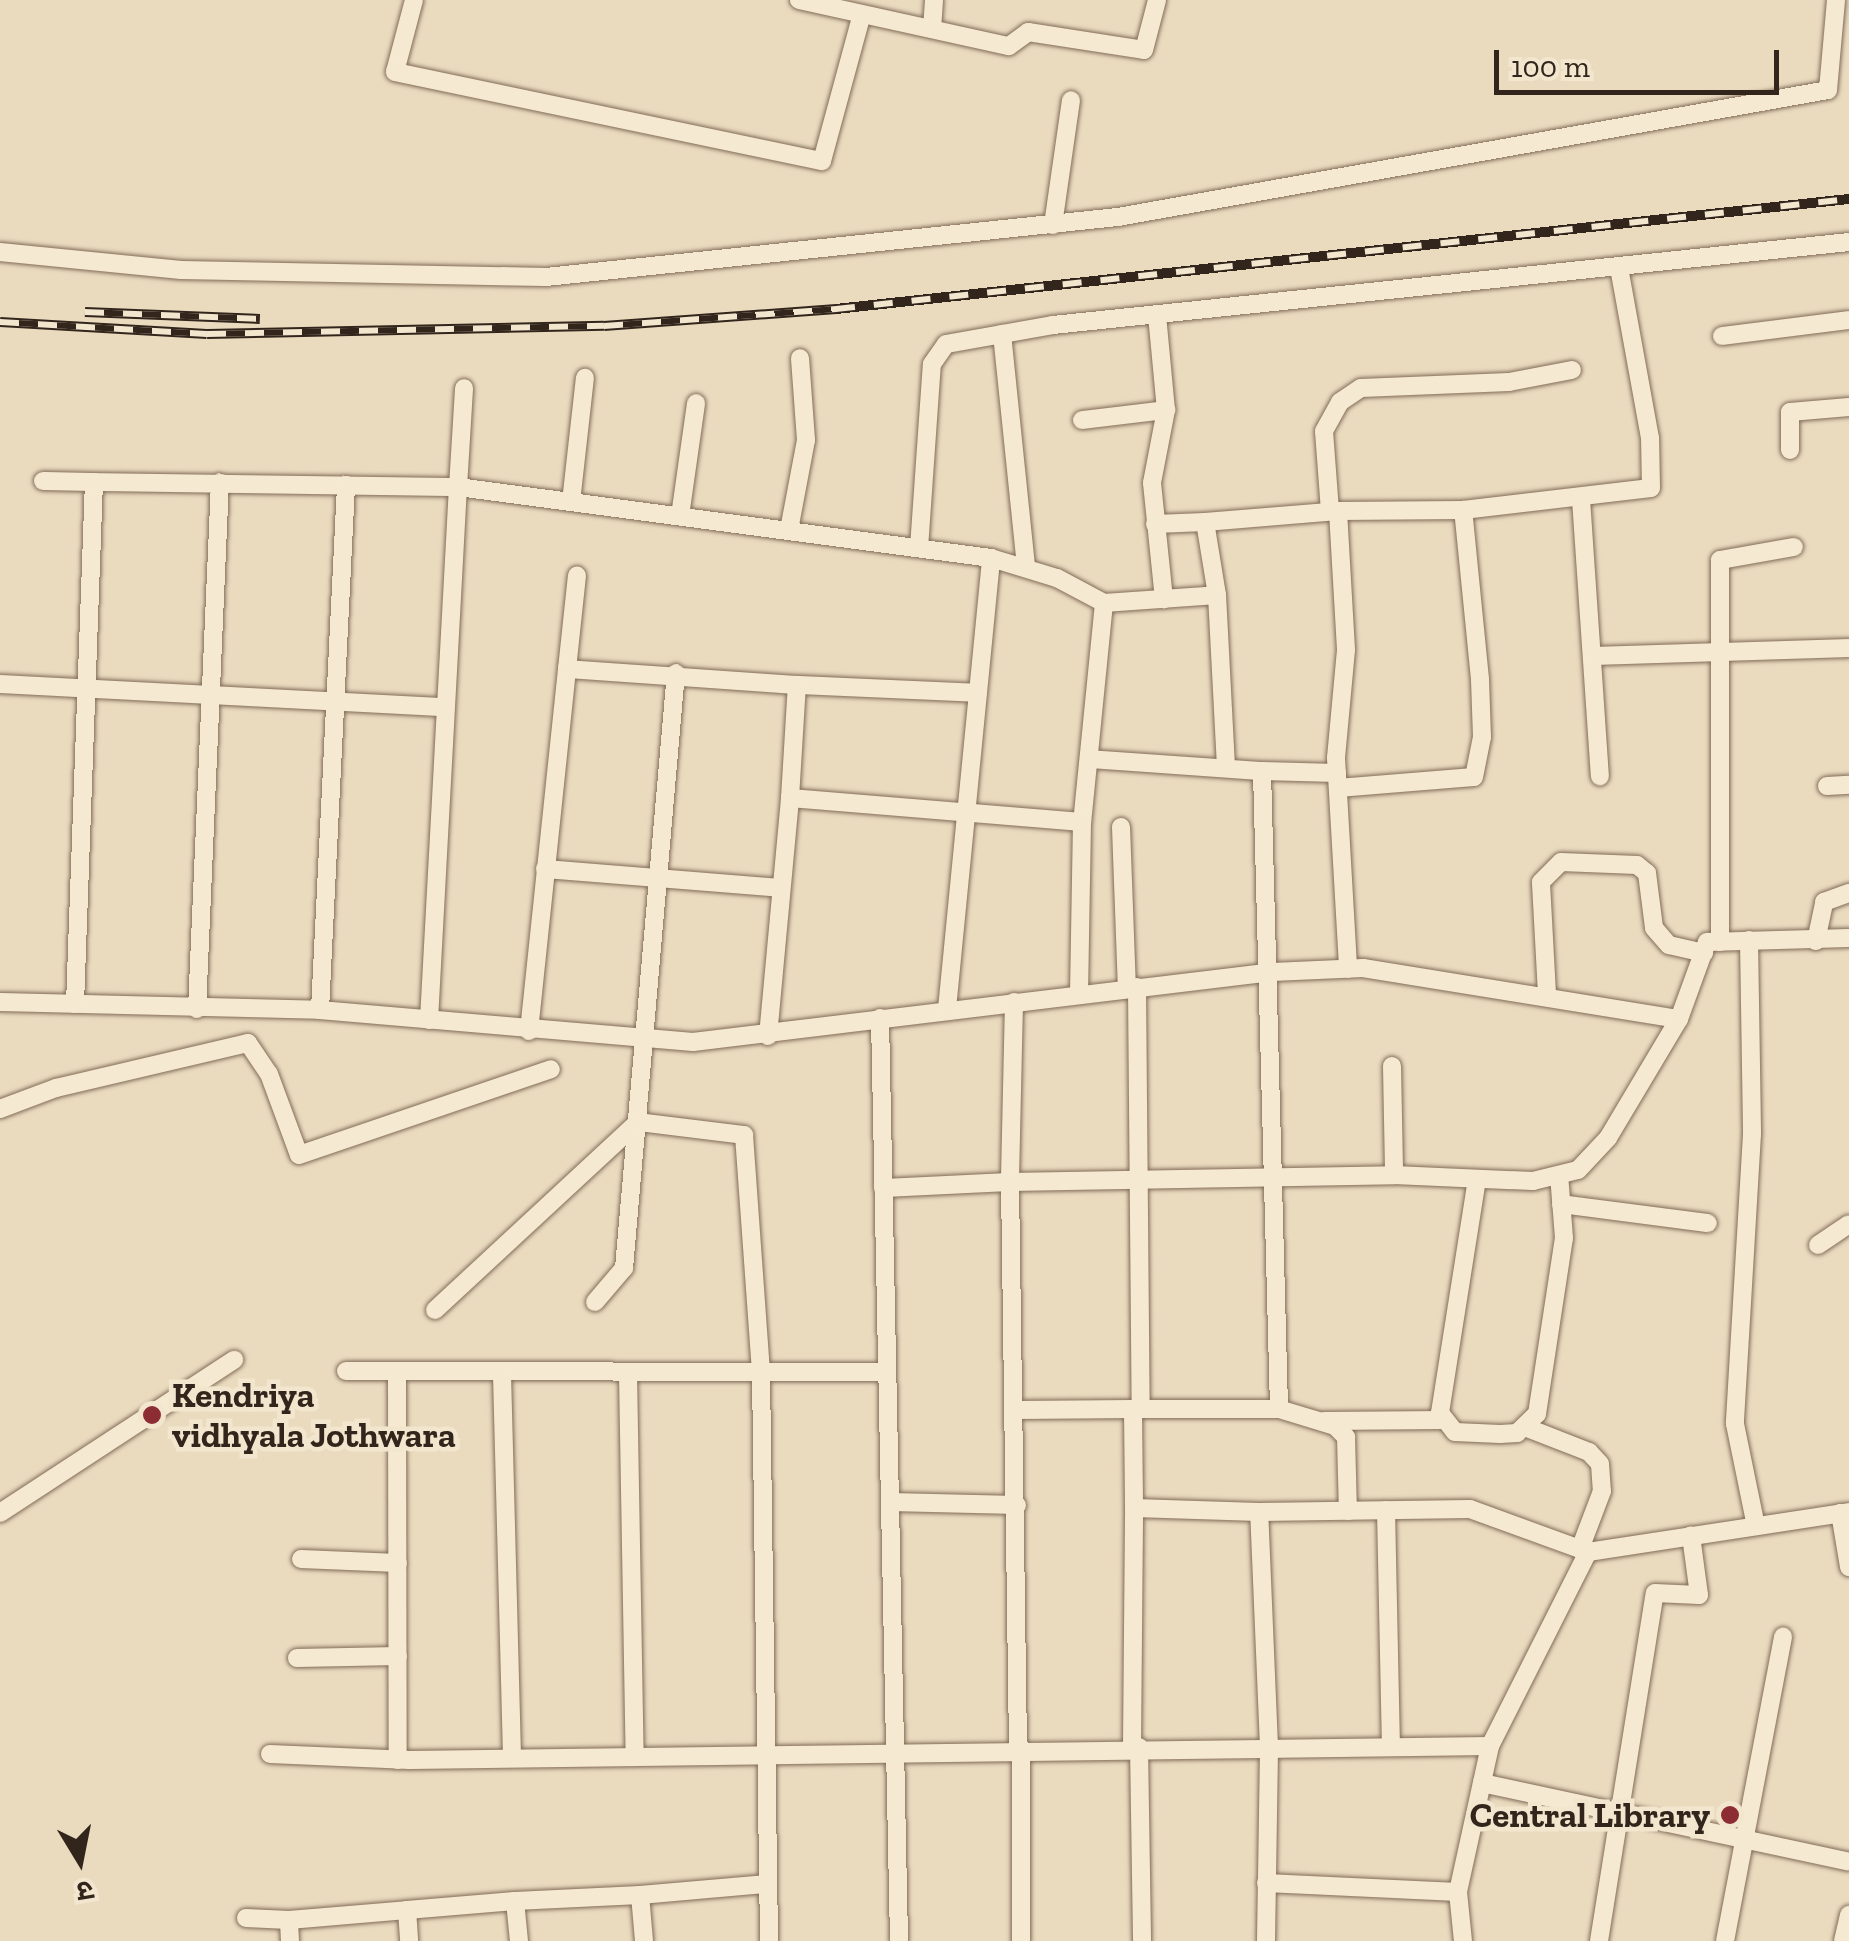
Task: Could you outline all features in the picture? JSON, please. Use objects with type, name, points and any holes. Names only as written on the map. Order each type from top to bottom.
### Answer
[{"type":"street","points":[[414,0],[396,72],[822,161],[862,14]]},
{"type":"street","points":[[799,0],[1009,46],[1028,32],[1144,50],[1156,0]]},
{"type":"street","points":[[932,29],[934,0]]},
{"type":"street","points":[[0,252],[182,270],[546,277],[1052,225],[1828,90],[1836,0]]},
{"type":"street","points":[[1052,225],[1071,100]]},
{"type":"street","points":[[919,548],[938,351],[1002,334],[1157,315],[1849,242]]},
{"type":"street","points":[[1155,524],[1334,511],[1464,510],[1644,493],[1656,477],[1619,268]]},
{"type":"street","points":[[1157,315],[1166,410],[1152,482],[1164,599]]},
{"type":"street","points":[[1722,336],[1849,320]]},
{"type":"street","points":[[1002,334],[1026,568]]},
{"type":"street","points":[[789,530],[806,440],[800,358]]},
{"type":"street","points":[[1348,969],[1338,781],[1346,650],[1324,431],[1340,402],[1361,388],[1509,382],[1572,370]]},
{"type":"street","points":[[571,502],[584,378]]},
{"type":"street","points":[[429,1020],[464,388]]},
{"type":"street","points":[[680,516],[696,404]]},
{"type":"street","points":[[1790,450],[1790,412],[1849,407]]},
{"type":"street","points":[[1082,420],[1166,410]]},
{"type":"street","points":[[43,481],[458,487],[992,558],[1026,568],[1104,603],[1218,594]]},
{"type":"street","points":[[75,1004],[90,689],[94,482]]},
{"type":"street","points":[[197,1008],[220,484]]},
{"type":"street","points":[[320,1010],[346,485]]},
{"type":"street","points":[[1581,499],[1600,776]]},
{"type":"street","points":[[1089,759],[1262,771],[1338,781],[1474,777],[1482,738],[1464,510]]},
{"type":"street","points":[[1205,522],[1218,594],[1226,768]]},
{"type":"street","points":[[884,1188],[1394,1175],[1477,1179],[1558,1175],[1578,1170],[1608,1138],[1679,1019],[1712,948],[1720,560],[1794,547]]},
{"type":"street","points":[[947,1009],[992,558]]},
{"type":"street","points":[[529,1030],[577,576]]},
{"type":"street","points":[[1080,994],[1082,822],[1104,603]]},
{"type":"street","points":[[1594,656],[1849,648]]},
{"type":"street","points":[[566,669],[978,693]]},
{"type":"street","points":[[595,1302],[624,1268],[654,880],[676,673]]},
{"type":"street","points":[[0,684],[445,707]]},
{"type":"street","points":[[768,1036],[797,685]]},
{"type":"street","points":[[1262,771],[1272,972],[1271,1180],[1279,1410]]},
{"type":"street","points":[[1828,786],[1849,785]]},
{"type":"street","points":[[790,798],[967,816],[1082,822]]},
{"type":"street","points":[[1121,827],[1132,988],[1137,1183],[1135,1748],[1142,1941]]},
{"type":"street","points":[[1547,994],[1541,882],[1561,862],[1637,865],[1646,873],[1654,928],[1669,945],[1712,948],[1750,940],[1849,938]]},
{"type":"street","points":[[545,869],[780,888]]},
{"type":"street","points":[[1816,941],[1824,902],[1849,893]]},
{"type":"street","points":[[1750,940],[1752,1134],[1735,1424],[1756,1526]]},
{"type":"street","points":[[0,1002],[320,1010],[642,1040],[768,1036],[947,1009],[1272,972],[1348,969],[1547,994],[1679,1019]]},
{"type":"street","points":[[1014,1002],[1010,1182],[1021,1941]]},
{"type":"street","points":[[880,1018],[900,1941]]},
{"type":"street","points":[[0,1109],[56,1088],[248,1042],[268,1074],[299,1154],[551,1069]]},
{"type":"street","points":[[1392,1066],[1394,1175]]},
{"type":"street","points":[[434,1310],[638,1122],[744,1135],[761,1374],[763,1755],[769,1941]]},
{"type":"street","points":[[1016,1410],[1279,1410],[1322,1421],[1444,1420],[1455,1432],[1517,1433],[1537,1414],[1564,1238],[1558,1175]]},
{"type":"street","points":[[1444,1420],[1477,1179]]},
{"type":"street","points":[[1561,1204],[1708,1223]]},
{"type":"street","points":[[1818,1246],[1849,1224]]},
{"type":"street","points":[[0,1514],[234,1360]]},
{"type":"street","points":[[346,1371],[887,1372]]},
{"type":"street","points":[[397,1374],[398,1760]]},
{"type":"street","points":[[502,1374],[512,1758]]},
{"type":"street","points":[[628,1374],[635,1756]]},
{"type":"street","points":[[1322,1421],[1346,1437],[1348,1511]]},
{"type":"street","points":[[1463,1941],[1458,1892],[1490,1746],[1584,1550],[1602,1491],[1600,1464],[1589,1452],[1525,1427]]},
{"type":"street","points":[[890,1502],[1017,1505]]},
{"type":"street","points":[[1134,1508],[1259,1512],[1470,1508],[1584,1550],[1844,1512],[1849,1567]]},
{"type":"street","points":[[1386,1510],[1391,1746]]},
{"type":"street","points":[[1259,1512],[1269,1747],[1266,1941]]},
{"type":"street","points":[[1599,1941],[1655,1592],[1699,1594],[1691,1536]]},
{"type":"street","points":[[301,1559],[398,1563]]},
{"type":"street","points":[[1725,1941],[1784,1636]]},
{"type":"street","points":[[297,1658],[398,1656]]},
{"type":"street","points":[[270,1754],[398,1760],[1019,1748],[1490,1746]]},
{"type":"street","points":[[1482,1783],[1743,1836],[1849,1862]]},
{"type":"street","points":[[1266,1883],[1458,1892]]},
{"type":"street","points":[[246,1918],[289,1920],[765,1884]]},
{"type":"street","points":[[640,1895],[644,1941]]},
{"type":"street","points":[[515,1901],[518,1941]]},
{"type":"street","points":[[407,1910],[409,1941]]},
{"type":"street","points":[[1843,1941],[1849,1915]]},
{"type":"street","points":[[289,1920],[290,1941]]},
{"type":"railway","points":[[0,322],[207,334],[604,326],[836,309],[1849,199]]},
{"type":"railway","points":[[85,312],[260,319]]},
{"type":"place","name":"Kendriya vidhyala Jothwara","points":[[152,1415]]},
{"type":"place","name":"Central Library","points":[[1730,1815]]}]
